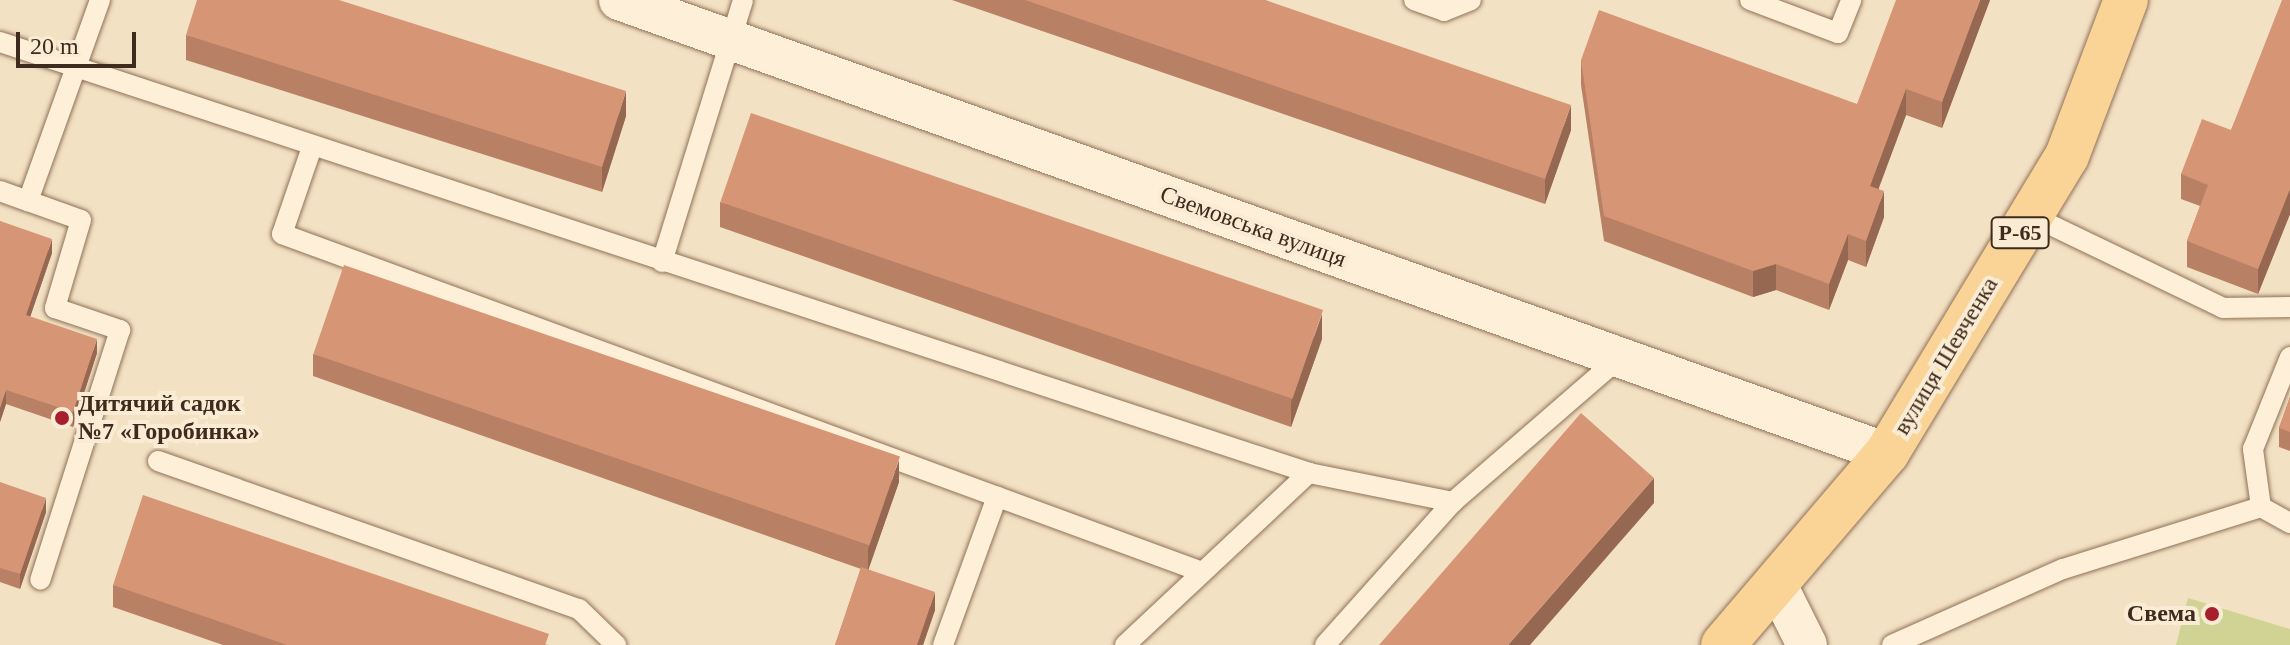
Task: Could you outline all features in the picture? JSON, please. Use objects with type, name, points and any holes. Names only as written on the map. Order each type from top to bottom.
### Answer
[{"type":"main road","name":"вулиця Шевченка","points":[[1887,453],[2067,156],[2126,0]]},
{"type":"main road","name":"Р-65","points":[[1723,645],[1887,453]]},
{"type":"street","name":"Свемовська вулиця","points":[[619,0],[1887,453]]},
{"type":"street","points":[[1776,583],[1807,645]]},
{"type":"lane","points":[[28,201],[100,0]]},
{"type":"lane","points":[[662,262],[733,41],[743,0]]},
{"type":"lane","points":[[1414,0],[1444,11],[1471,0]]},
{"type":"lane","points":[[1750,0],[1838,33],[1851,0]]},
{"type":"lane","points":[[0,42],[1309,473],[1453,502]]},
{"type":"lane","points":[[312,147],[282,234],[1202,572]]},
{"type":"lane","points":[[0,191],[81,220],[55,308],[120,330],[40,580]]},
{"type":"lane","points":[[2030,215],[2223,308],[2290,307]]},
{"type":"lane","points":[[2261,507],[2253,449],[2290,357]]},
{"type":"lane","points":[[1325,645],[1453,502],[1619,358]]},
{"type":"lane","points":[[158,461],[579,609],[616,645]]},
{"type":"lane","points":[[1125,645],[1309,473]]},
{"type":"lane","points":[[943,645],[997,497]]},
{"type":"lane","points":[[1892,645],[2063,569],[2261,507],[2290,523]]},
{"type":"green space","name":"Свема","points":[[2188,598],[2290,629],[2290,645],[2176,645]]},
{"type":"building","points":[[197,0],[339,0],[626,91],[602,167],[186,35]]},
{"type":"building","points":[[1025,0],[1265,0],[1571,105],[1545,179]]},
{"type":"building","points":[[1896,0],[1980,0],[1942,102],[1906,89],[1870,186],[1884,191],[1866,241],[1848,234],[1829,284],[1776,264],[1753,271],[1604,216],[1581,60],[1599,10],[1857,104]]},
{"type":"building","points":[[2282,0],[2290,0],[2290,189],[2258,269],[2187,241],[2208,185],[2181,174],[2202,119],[2231,130]]},
{"type":"building","points":[[751,113],[1323,310],[1292,399],[720,202]]},
{"type":"building","points":[[0,221],[52,239],[26,315],[97,339],[73,412],[6,390],[0,408]]},
{"type":"building","points":[[344,265],[900,456],[869,545],[313,354]]},
{"type":"building","points":[[2290,397],[2290,432],[2279,428]]},
{"type":"building","points":[[1581,413],[1654,478],[1508,645],[1379,645]]},
{"type":"building","points":[[0,482],[46,498],[20,574],[0,568]]},
{"type":"building","points":[[143,495],[549,634],[545,645],[287,645],[113,585]]},
{"type":"building","points":[[861,567],[935,592],[917,645],[835,645]]},
{"type":"place","name":"Дитячий садок №7 «Горобинка»","points":[[62,418]]},
{"type":"place","name":"Свема","points":[[2212,614]]}]
